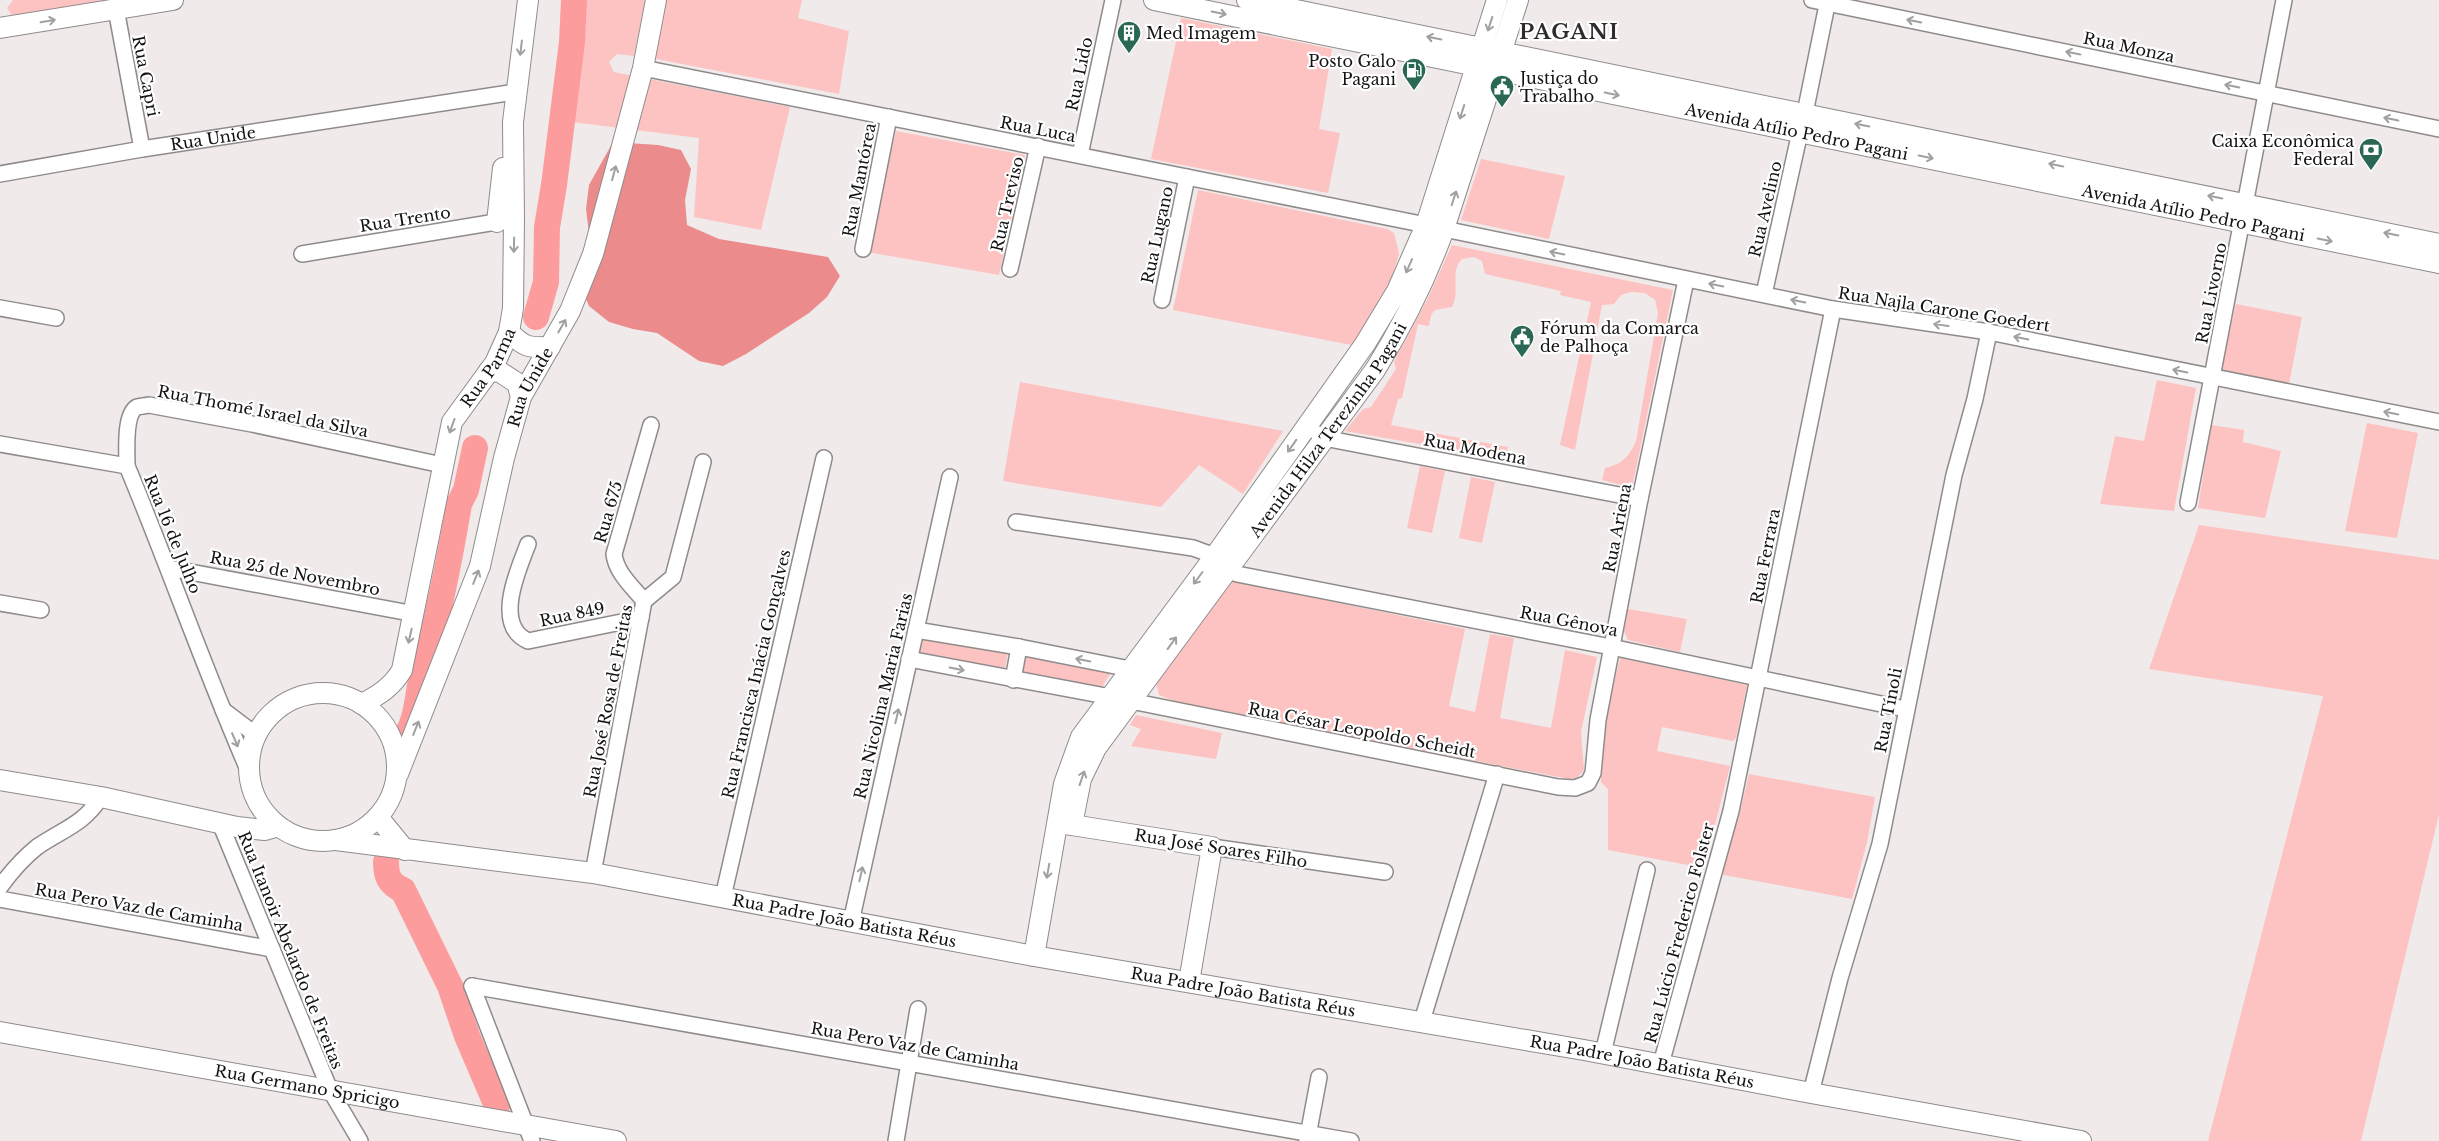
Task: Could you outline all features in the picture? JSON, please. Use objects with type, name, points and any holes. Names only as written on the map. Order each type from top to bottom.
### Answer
[{"type":"main road","points":[[1,27],[173,0]]},
{"type":"main road","name":"Rua Parma","points":[[362,704],[383,692],[395,682],[402,670],[415,614],[452,422],[489,372],[508,332],[512,308],[506,221],[515,92],[528,0]]},
{"type":"main road","name":"Rua Unide","points":[[398,774],[480,566],[504,458],[521,397],[570,311],[593,254],[643,68],[656,0]]},
{"type":"main road","name":"Avenida Atílio Pedro Pagani","points":[[1154,0],[1489,59],[2243,213],[2439,244]]},
{"type":"main road","name":"Avenida Atílio Pedro Pagani","points":[[1247,0],[1489,59]]},
{"type":"main road","name":"Avenida Hilza Terezinha Pagani","points":[[1489,59],[1497,0]]},
{"type":"main road","name":"Avenida Hilza Terezinha Pagani","points":[[1120,700],[1130,669],[1324,438],[1396,336],[1431,265],[1435,227],[1489,59],[1518,0]]},
{"type":"main road","name":"Avenida Atílio Pedro Pagani","points":[[2243,213],[2439,263]]},
{"type":"main road","name":"Avenida Hilza Terezinha Pagani","points":[[1034,956],[1064,824],[1064,784],[1080,737],[1120,700],[1221,562],[1306,426],[1365,344],[1435,227]]},
{"type":"main road","points":[[508,332],[521,344],[532,348],[550,348]]},
{"type":"main road","points":[[489,372],[500,372],[517,383],[521,397]]},
{"type":"main road","points":[[1327,397],[1346,409]]},
{"type":"main road","points":[[332,694],[362,704],[378,717],[390,734],[395,746],[398,774],[391,797],[378,817],[358,832],[336,840],[318,841],[302,838],[278,826],[259,804],[254,794],[249,772],[249,759],[256,735],[262,724],[281,706],[304,696],[332,694]]},
{"type":"main road","points":[[0,780],[101,797],[229,825],[265,830],[278,826]]},
{"type":"main road","points":[[229,825],[253,815],[259,804]]},
{"type":"main road","points":[[378,817],[404,850]]},
{"type":"main road","name":"Rua José Soares Filho","points":[[1064,824],[1212,847]]},
{"type":"main road","name":"Rua Padre João Batista Réus","points":[[336,840],[593,874],[1034,956],[1422,1021],[2082,1141]]},
{"type":"main road","points":[[1189,982],[1212,847]]},
{"type":"main road","name":"Rua Germano Spricigo","points":[[0,1032],[330,1090],[529,1133],[616,1141]]},
{"type":"street","name":"Rua Lido","points":[[1080,155],[1113,0]]},
{"type":"street","name":"Rua Monza","points":[[1812,0],[2439,129]]},
{"type":"street","name":"Rua Livorno","points":[[2188,503],[2243,213],[2268,93],[2284,0]]},
{"type":"street","name":"Rua Avelino","points":[[1764,294],[1828,2]]},
{"type":"street","name":"Rua Capri","points":[[116,10],[142,149]]},
{"type":"street","name":"Rua Luca","points":[[643,68],[1435,227]]},
{"type":"street","name":"Rua Unide","points":[[0,174],[142,149],[515,92]]},
{"type":"street","name":"Rua Mantórea","points":[[863,249],[889,116]]},
{"type":"street","name":"Rua Treviso","points":[[1010,269],[1038,146]]},
{"type":"street","name":"Rua Lugano","points":[[1162,300],[1187,177]]},
{"type":"street","name":"Rua Trento","points":[[302,254],[506,221]]},
{"type":"street","name":"Rua Najla Carone Goedert","points":[[1435,227],[1686,280],[1833,308],[1989,332],[2439,422]]},
{"type":"street","name":"Rua Ariena","points":[[1588,783],[1592,773],[1596,730],[1611,647],[1686,280]]},
{"type":"street","points":[[0,308],[56,318]]},
{"type":"street","name":"Rua Ferrara","points":[[1731,811],[1833,308]]},
{"type":"street","name":"Rua Tínoli","points":[[1811,1093],[1840,978],[1880,844],[1905,709],[1954,475],[1975,399],[1989,332]]},
{"type":"street","name":"Rua Thomé Israel da Silva","points":[[127,466],[129,420],[132,412],[138,407],[149,405],[252,424],[442,466]]},
{"type":"street","name":"Rua 675","points":[[644,601],[621,573],[615,562],[614,554],[651,425]]},
{"type":"street","name":"Rua Modena","points":[[1306,426],[1324,438],[1640,499]]},
{"type":"street","name":"Rua 16 de Julho","points":[[0,444],[127,466],[169,568],[222,709],[249,772]]},
{"type":"street","name":"Rua Francisca Inácia Gonçalves","points":[[723,897],[824,458]]},
{"type":"street","name":"Rua José Rosa de Freitas","points":[[593,874],[644,601],[673,577],[703,462]]},
{"type":"street","name":"Rua Nicolina Maria Farias","points":[[850,922],[950,477]]},
{"type":"street","name":"Rua Gênova","points":[[1016,522],[1193,548],[1221,562],[1237,574],[1611,647],[1905,709]]},
{"type":"street","name":"Rua 849","points":[[528,544],[513,580],[511,595],[510,607],[515,631],[520,637],[528,641],[641,618]]},
{"type":"street","name":"Rua 25 de Novembro","points":[[169,568],[415,614]]},
{"type":"street","points":[[0,603],[41,610]]},
{"type":"street","points":[[916,630],[1019,647],[1130,669]]},
{"type":"street","points":[[1013,680],[1019,647]]},
{"type":"street","name":"Rua César Leopoldo Scheidt","points":[[909,659],[1558,787],[1575,788],[1588,783]]},
{"type":"street","points":[[222,709],[256,735]]},
{"type":"street","points":[[1422,1021],[1497,774]]},
{"type":"street","points":[[0,887],[18,862],[38,847],[85,818],[101,797]]},
{"type":"street","name":"Rua Lúcio Frederico Folster","points":[[1661,1064],[1731,811]]},
{"type":"street","name":"Rua Itanoir Abelardo de Freitas","points":[[229,825],[272,949],[330,1090],[360,1141]]},
{"type":"street","name":"Rua José Soares Filho","points":[[1212,847],[1384,872]]},
{"type":"street","points":[[1603,1053],[1647,870]]},
{"type":"street","name":"Rua Pero Vaz de Caminha","points":[[0,899],[272,949]]},
{"type":"street","name":"Rua Pero Vaz de Caminha","points":[[529,1133],[472,986],[909,1063],[1308,1137],[1351,1141]]},
{"type":"street","points":[[896,1141],[918,1008]]},
{"type":"street","points":[[1308,1137],[1319,1077]]},
{"type":"shaded area","points":[[13,0],[123,0],[13,17],[7,8]]},
{"type":"shaded area","points":[[585,0],[645,0],[634,56],[617,54],[609,62],[614,72],[790,107],[761,230],[694,217],[699,138],[572,122]]},
{"type":"shaded area","points":[[663,0],[802,0],[798,18],[849,31],[839,94],[652,57]]},
{"type":"shaded area","points":[[1181,18],[1332,49],[1319,129],[1340,133],[1328,193],[1151,159]]},
{"type":"shaded area","points":[[896,131],[1025,155],[999,275],[867,252]]},
{"type":"shaded area","points":[[613,142],[658,145],[681,150],[691,169],[685,200],[687,225],[719,239],[828,257],[840,276],[827,297],[809,313],[746,354],[723,366],[699,361],[657,333],[609,322],[589,306],[579,283],[589,234],[586,209],[589,185]]},
{"type":"shaded area","points":[[1481,159],[1565,176],[1549,239],[1461,220]]},
{"type":"shaded area","points":[[1198,190],[1387,229],[1394,233],[1399,254],[1393,274],[1356,346],[1173,310]]},
{"type":"shaded area","points":[[1452,245],[1673,290],[1632,488],[1602,480],[1605,468],[1624,459],[1636,441],[1658,313],[1655,300],[1645,293],[1631,292],[1621,295],[1614,304],[1602,305],[1575,450],[1560,445],[1591,302],[1560,295],[1561,291],[1485,274],[1482,261],[1474,257],[1462,259],[1458,264],[1455,276],[1456,295],[1452,307],[1435,310],[1431,315],[1429,326],[1418,324],[1402,398],[1398,399],[1391,425],[1508,447],[1505,459],[1345,431],[1363,409],[1371,407],[1396,369],[1394,362],[1428,298]]},
{"type":"shaded area","points":[[2236,304],[2302,317],[2289,384],[2221,369]]},
{"type":"shaded area","points":[[2157,380],[2196,388],[2174,511],[2100,504],[2115,436],[2144,441]]},
{"type":"shaded area","points":[[1020,382],[1283,431],[1243,494],[1199,465],[1161,507],[1003,481]]},
{"type":"shaded area","points":[[2367,423],[2418,433],[2397,538],[2345,531]]},
{"type":"shaded area","points":[[2211,425],[2244,430],[2243,442],[2281,451],[2265,518],[2198,508]]},
{"type":"shaded area","points":[[1420,466],[1445,471],[1432,533],[1407,528]]},
{"type":"shaded area","points":[[1471,477],[1495,482],[1482,543],[1459,538]]},
{"type":"shaded area","points":[[2199,525],[2439,560],[2439,814],[2361,1141],[2208,1141],[2323,696],[2149,669]]},
{"type":"shaded area","points":[[1232,581],[1465,629],[1449,706],[1475,712],[1490,634],[1514,638],[1500,718],[1551,728],[1565,650],[1597,657],[1581,732],[1584,770],[1577,778],[1569,779],[1182,704],[1159,695],[1155,679]]},
{"type":"shaded area","points":[[1628,609],[1687,619],[1680,652],[1628,640],[1624,631]]},
{"type":"shaded area","points":[[921,636],[1008,652],[1004,673],[917,657]]},
{"type":"shaded area","points":[[1025,655],[1112,671],[1100,690],[1021,676]]},
{"type":"shaded area","points":[[1620,658],[1747,685],[1736,738],[1733,741],[1662,727],[1657,751],[1730,766],[1704,868],[1608,850],[1608,789],[1601,782],[1601,738]]},
{"type":"shaded area","points":[[1136,715],[1222,733],[1216,759],[1131,746],[1141,729],[1130,725]]},
{"type":"shaded area","points":[[1749,774],[1875,797],[1867,842],[1852,899],[1719,874],[1726,849],[1738,820]]},
{"type":"waterway","points":[[536,317],[546,282],[547,227],[572,42],[574,0]]},
{"type":"waterway","points":[[408,733],[415,714],[447,571],[459,504],[466,490],[475,448]]},
{"type":"waterway","points":[[386,862],[389,879],[394,885],[403,890],[450,986],[467,1036],[497,1106]]},
{"type":"place","name":"Med Imagem","points":[[1129,54]]},
{"type":"place","name":"Posto Galo Pagani","points":[[1414,91]]},
{"type":"place","name":"Justiça do Trabalho","points":[[1502,108]]},
{"type":"place","name":"Caixa Econômica Federal","points":[[2371,171]]},
{"type":"place","name":"Fórum da Comarca de Palhoça","points":[[1522,358]]},
{"type":"district","name":"PAGANI","points":[[1569,32]]}]
